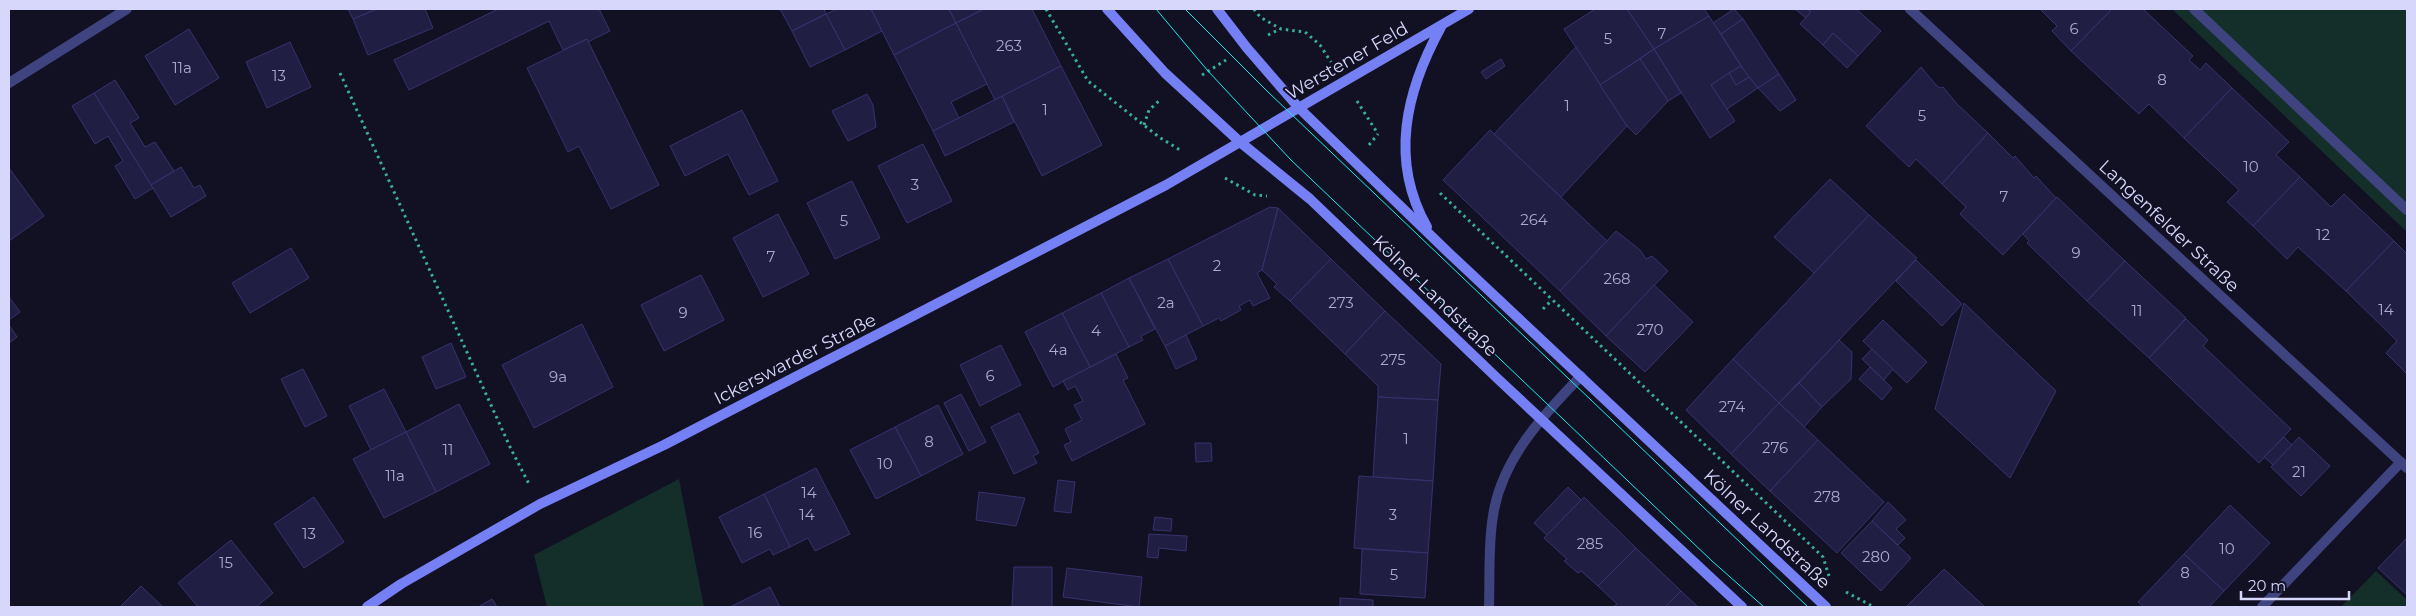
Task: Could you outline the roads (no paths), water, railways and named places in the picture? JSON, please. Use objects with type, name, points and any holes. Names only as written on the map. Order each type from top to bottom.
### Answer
[{"type":"main road","name":"Kölner Landstraße","points":[[1107,9],[1165,73],[1240,142],[1310,198],[1542,421],[1742,607]]},
{"type":"main road","name":"Kölner Landstraße","points":[[1217,9],[1247,48],[1299,108],[1826,607]]},
{"type":"main road","name":"Werstener Feld","points":[[1240,142],[1469,9]]},
{"type":"main road","points":[[1433,236],[1418,209],[1407,168],[1404,144],[1411,98],[1426,54],[1442,26]]},
{"type":"main road","name":"Ickerswarder Straße","points":[[367,607],[401,584],[540,504],[664,445],[841,354],[1166,185],[1240,142]]},
{"type":"street","points":[[9,83],[127,9]]},
{"type":"street","name":"Langenfelder Straße","points":[[1910,9],[2404,465]]},
{"type":"street","points":[[2194,9],[2407,210]]},
{"type":"street","points":[[1489,607],[1493,516],[1501,484],[1512,460],[1542,421],[1581,376]]},
{"type":"street","points":[[2262,607],[2404,465]]},
{"type":"tram line","points":[[1156,9],[1208,71],[1291,160],[1712,561],[1764,607]]},
{"type":"tram line","points":[[1185,9],[1267,91],[1808,607]]}]
